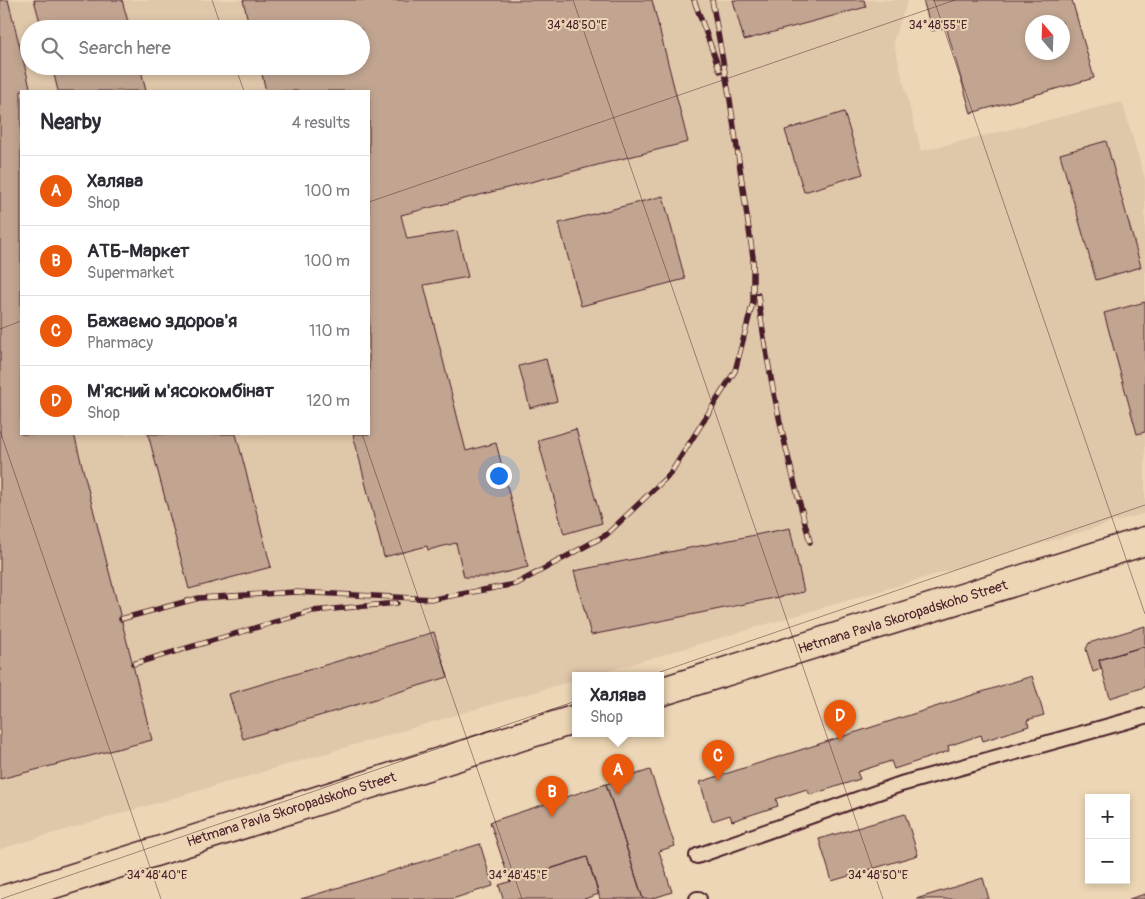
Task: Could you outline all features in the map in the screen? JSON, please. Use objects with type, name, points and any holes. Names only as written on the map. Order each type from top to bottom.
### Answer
[{"type":"main road","name":"Hetmana Pavla Skoropadskoho Street","points":[[664,691],[1145,540]]},
{"type":"main road","name":"Hetmana Pavla Skoropadskoho Street","points":[[6,899],[572,720]]},
{"type":"lane","points":[[697,856],[901,784],[1145,716]]},
{"type":"shaded area","points":[[0,0],[908,0],[893,41],[921,151],[1122,102],[1145,179],[1145,513],[604,672],[572,672],[572,681],[0,849]]},
{"type":"building","points":[[0,0],[8,0],[20,47],[20,75],[27,75],[31,90],[20,90],[20,435],[74,435],[152,740],[0,779]]},
{"type":"building","points":[[34,0],[122,0],[128,20],[40,20]]},
{"type":"building","points":[[243,0],[652,0],[688,142],[401,215],[407,239],[457,231],[468,277],[424,285],[466,451],[496,443],[528,567],[487,577],[464,577],[456,543],[428,550],[427,546],[384,557],[353,435],[370,435],[370,90],[266,90],[262,75],[370,75],[370,20],[248,20]]},
{"type":"building","points":[[733,0],[864,0],[866,7],[744,40]]},
{"type":"building","points":[[923,0],[1072,0],[1094,78],[971,113],[946,27],[932,31]]},
{"type":"building","points":[[54,75],[142,75],[146,90],[58,90]]},
{"type":"building","points":[[844,112],[863,174],[804,192],[785,130]]},
{"type":"building","points":[[1106,141],[1141,267],[1096,280],[1060,154]]},
{"type":"building","points":[[663,196],[685,279],[581,306],[559,223]]},
{"type":"building","points":[[1145,302],[1145,432],[1137,434],[1104,313]]},
{"type":"building","points":[[546,359],[557,401],[530,408],[519,366]]},
{"type":"building","points":[[576,429],[602,523],[564,534],[538,440]]},
{"type":"building","points":[[148,435],[236,435],[271,567],[189,589]]},
{"type":"building","points":[[790,528],[804,592],[591,635],[574,571]]},
{"type":"building","points":[[1145,626],[1145,646],[1099,660],[1101,669],[1093,672],[1086,649],[1089,643]]},
{"type":"building","points":[[434,632],[448,677],[243,739],[229,694]]},
{"type":"building","points":[[1145,646],[1145,687],[1110,698],[1099,660]]},
{"type":"building","points":[[1032,676],[1044,715],[1027,720],[1029,726],[983,741],[981,735],[948,746],[949,751],[894,769],[891,761],[857,772],[860,779],[810,795],[807,789],[776,799],[778,806],[732,821],[730,815],[712,821],[700,782]]},
{"type":"building","points":[[650,770],[675,846],[659,851],[672,892],[651,899],[643,899],[606,784]]},
{"type":"building","points":[[606,784],[643,899],[600,899],[587,857],[510,882],[490,822]]},
{"type":"building","points":[[905,814],[918,855],[832,881],[819,839]]},
{"type":"building","points":[[480,844],[493,886],[452,899],[301,899]]},
{"type":"building","points":[[587,857],[599,894],[584,899],[503,899],[499,885]]},
{"type":"building","points":[[983,878],[989,899],[916,899]]},
{"type":"building","points":[[1145,894],[1145,899],[1129,899]]},
{"type":"railway","points":[[694,0],[720,71]]},
{"type":"railway","points":[[121,619],[199,598],[295,592],[434,599],[516,584],[606,535],[670,474],[735,371],[753,302],[753,257],[730,100],[712,0]]},
{"type":"railway","points":[[758,295],[767,358],[779,420],[810,542]]},
{"type":"railway","points":[[133,664],[312,611],[397,603]]},
{"type":"place","name":"М'ясний м'ясокомбінат","points":[[840,741]]},
{"type":"place","name":"Бажаємо здоров'я","points":[[718,781]]},
{"type":"place","name":"Халява","points":[[618,795]]},
{"type":"place","name":"АТБ-Маркет","points":[[552,817]]}]
